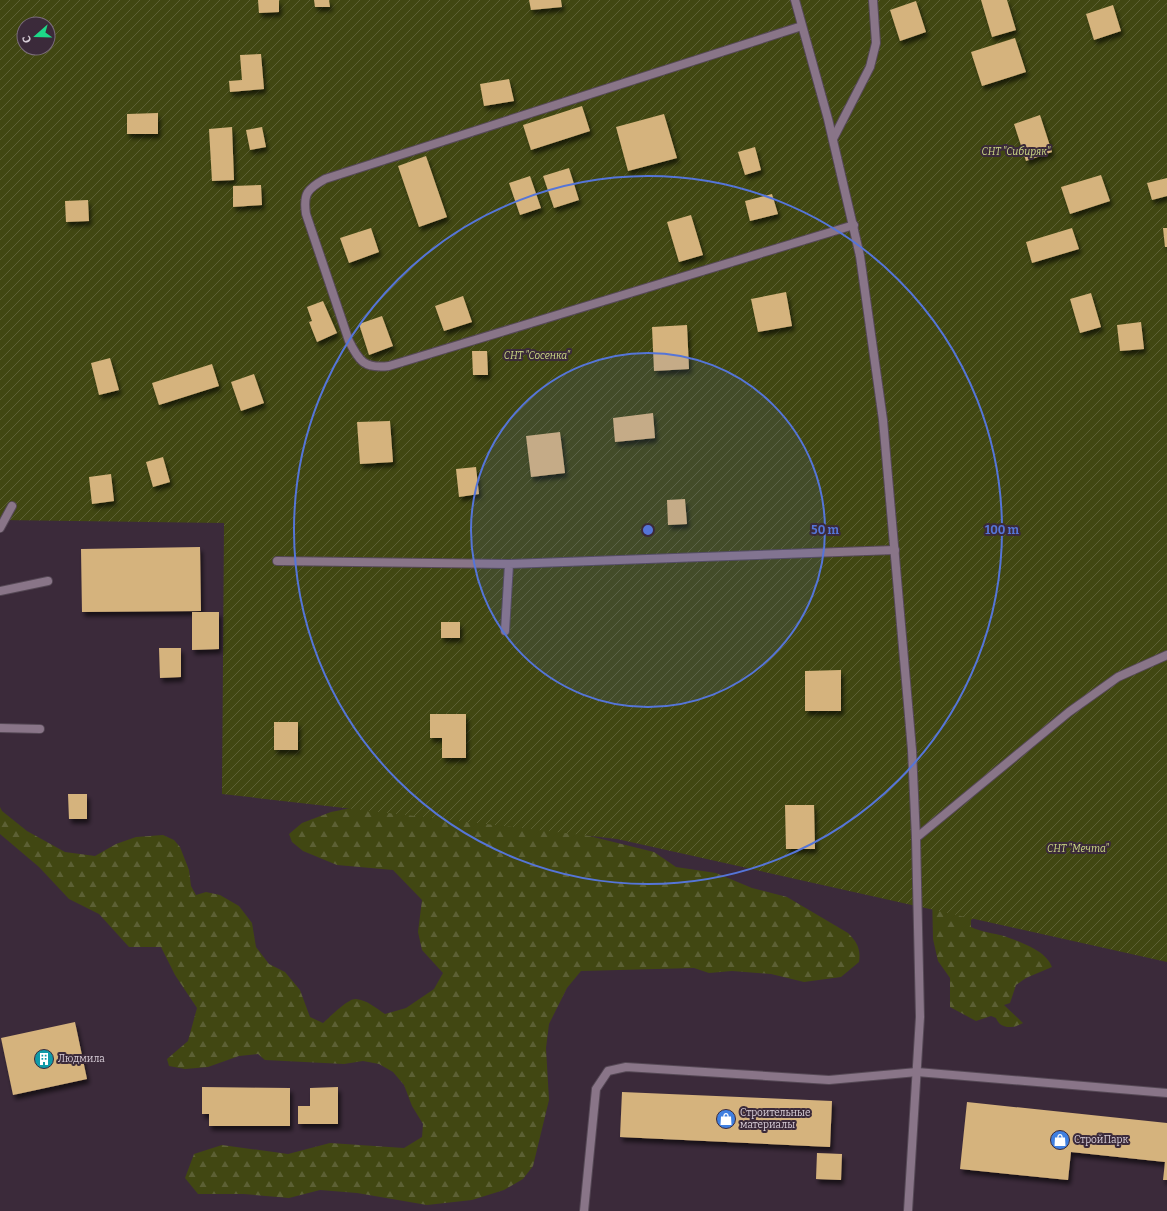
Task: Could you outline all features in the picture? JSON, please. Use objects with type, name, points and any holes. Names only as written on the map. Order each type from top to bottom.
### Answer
[{"type":"street","points":[[795,0],[833,139],[854,225],[860,256],[883,420],[912,750],[916,838],[920,1017],[908,1211]]},
{"type":"street","points":[[833,139],[870,67],[876,43],[873,0]]},
{"type":"street","points":[[802,26],[325,179],[314,185],[307,192],[304,202],[306,214],[349,341],[357,357],[366,364],[377,368],[396,364],[854,225]]},
{"type":"street","points":[[0,528],[12,506]]},
{"type":"street","points":[[277,561],[509,564],[894,550]]},
{"type":"street","points":[[504,631],[509,564]]},
{"type":"street","points":[[0,591],[48,581]]},
{"type":"street","points":[[916,838],[1069,712],[1118,677],[1167,655]]},
{"type":"street","points":[[0,728],[40,729]]},
{"type":"street","points":[[584,1211],[596,1089],[608,1071],[626,1067],[829,1080],[917,1072],[1167,1093]]},
{"type":"green space","name":"СНТ \"Сосенка\"","points":[[0,0],[1167,0],[1167,962],[617,839],[222,794],[224,523],[0,520]]},
{"type":"green space","points":[[371,804],[565,830],[654,852],[676,867],[716,873],[752,888],[787,897],[848,933],[858,946],[859,962],[841,977],[804,982],[771,974],[732,971],[709,973],[694,968],[581,971],[567,988],[549,1024],[546,1048],[549,1100],[533,1166],[523,1179],[504,1190],[472,1200],[427,1205],[357,1193],[320,1190],[289,1198],[244,1194],[198,1194],[185,1178],[194,1154],[222,1145],[288,1154],[330,1143],[404,1148],[422,1137],[423,1124],[412,1106],[404,1085],[393,1072],[379,1064],[363,1061],[344,1064],[265,1060],[258,1054],[239,1056],[208,1067],[185,1069],[169,1066],[167,1059],[188,1041],[197,1008],[175,975],[161,947],[129,947],[99,914],[69,899],[39,867],[0,834],[0,807],[2,811],[27,831],[65,852],[95,856],[116,844],[136,837],[163,835],[174,840],[180,847],[189,870],[191,886],[196,895],[206,892],[220,895],[239,906],[252,923],[256,947],[269,964],[285,972],[300,990],[310,1017],[323,1023],[348,1002],[356,999],[364,1001],[385,1014],[406,1008],[434,989],[443,973],[422,950],[418,932],[422,900],[393,870],[337,865],[303,851],[292,842],[289,834],[302,823],[331,812]]},
{"type":"green space","points":[[932,892],[976,916],[971,920],[971,927],[1004,936],[1032,947],[1049,961],[1052,967],[1026,978],[1016,985],[1010,1003],[1004,1005],[1023,1023],[1007,1027],[1000,1024],[996,1018],[991,1016],[976,1021],[950,1007],[950,978],[938,961],[933,939]]},
{"type":"building","points":[[258,0],[279,0],[279,12],[259,13]]},
{"type":"building","points":[[314,0],[329,0],[330,7],[315,7]]},
{"type":"building","points":[[529,0],[561,0],[562,7],[531,10]]},
{"type":"building","points":[[981,0],[1007,0],[1016,30],[992,37]]},
{"type":"building","points":[[916,1],[926,32],[900,41],[890,10]]},
{"type":"building","points":[[1113,5],[1121,31],[1094,40],[1086,14]]},
{"type":"building","points":[[1015,38],[1026,72],[982,86],[971,52]]},
{"type":"building","points":[[261,54],[264,89],[230,92],[229,81],[242,80],[240,55]]},
{"type":"building","points":[[509,79],[514,101],[484,106],[480,84]]},
{"type":"building","points":[[582,106],[590,131],[531,150],[523,125]]},
{"type":"building","points":[[158,113],[158,134],[127,134],[127,114]]},
{"type":"building","points":[[664,114],[677,158],[628,171],[616,127]]},
{"type":"building","points":[[1040,115],[1052,152],[1026,161],[1014,124]]},
{"type":"building","points":[[232,127],[234,180],[212,181],[209,129]]},
{"type":"building","points":[[262,127],[266,147],[250,150],[246,130]]},
{"type":"building","points":[[755,147],[761,170],[745,175],[738,152]]},
{"type":"building","points":[[426,156],[447,217],[419,227],[398,166]]},
{"type":"building","points":[[569,168],[579,200],[554,208],[543,176]]},
{"type":"building","points":[[1101,175],[1110,201],[1070,214],[1061,187]]},
{"type":"building","points":[[530,176],[541,208],[520,215],[509,183]]},
{"type":"building","points":[[1167,178],[1167,196],[1152,200],[1147,183]]},
{"type":"building","points":[[261,185],[262,205],[233,207],[233,186]]},
{"type":"building","points":[[772,194],[778,214],[750,221],[745,201]]},
{"type":"building","points":[[88,200],[89,221],[66,222],[65,201]]},
{"type":"building","points":[[691,215],[703,255],[679,262],[667,222]]},
{"type":"building","points":[[371,228],[379,252],[349,263],[340,238]]},
{"type":"building","points":[[1072,228],[1079,249],[1032,263],[1026,242]]},
{"type":"building","points":[[1163,228],[1167,228],[1167,247],[1165,247]]},
{"type":"building","points":[[786,292],[792,326],[758,332],[751,299]]},
{"type":"building","points":[[1091,293],[1101,327],[1080,333],[1070,299]]},
{"type":"building","points":[[463,296],[472,322],[444,331],[435,306]]},
{"type":"building","points":[[323,301],[337,333],[317,342],[309,322],[312,321],[307,307]]},
{"type":"building","points":[[382,316],[393,346],[369,355],[359,324]]},
{"type":"building","points":[[1141,322],[1144,349],[1120,351],[1117,325]]},
{"type":"building","points":[[687,325],[689,369],[654,371],[652,327]]},
{"type":"building","points":[[472,351],[487,351],[488,375],[473,375]]},
{"type":"building","points":[[110,358],[119,390],[99,395],[91,363]]},
{"type":"building","points":[[212,364],[219,386],[159,405],[152,383]]},
{"type":"building","points":[[254,374],[264,403],[241,411],[231,382]]},
{"type":"building","points":[[653,413],[655,438],[615,442],[613,418]]},
{"type":"building","points":[[390,421],[393,462],[360,464],[357,422]]},
{"type":"building","points":[[560,432],[565,473],[531,477],[526,436]]},
{"type":"building","points":[[163,457],[170,482],[153,487],[146,462]]},
{"type":"building","points":[[476,467],[479,494],[459,497],[456,469]]},
{"type":"building","points":[[111,474],[114,501],[92,504],[89,477]]},
{"type":"building","points":[[685,499],[687,524],[668,525],[667,500]]},
{"type":"building","points":[[200,547],[201,611],[82,612],[81,549]]},
{"type":"building","points":[[192,612],[219,612],[219,649],[192,650]]},
{"type":"building","points":[[441,622],[460,622],[460,638],[441,638]]},
{"type":"building","points":[[159,648],[181,648],[181,677],[160,678]]},
{"type":"building","points":[[841,670],[841,711],[805,711],[805,671]]},
{"type":"building","points":[[430,714],[466,714],[466,758],[442,758],[442,738],[430,738]]},
{"type":"building","points":[[274,722],[298,722],[298,750],[274,750]]},
{"type":"building","points":[[68,794],[87,794],[87,819],[69,819]]},
{"type":"building","points":[[785,805],[814,805],[815,849],[786,849]]},
{"type":"building","name":"Людмила","points":[[75,1022],[87,1079],[13,1095],[1,1038]]},
{"type":"building","points":[[202,1087],[290,1088],[290,1126],[209,1126],[209,1114],[202,1114]]},
{"type":"building","points":[[338,1087],[338,1124],[298,1124],[298,1106],[310,1106],[310,1088]]},
{"type":"building","points":[[622,1092],[832,1101],[830,1147],[620,1137]]},
{"type":"building","points":[[967,1102],[1167,1123],[1167,1180],[1163,1180],[1165,1162],[1071,1152],[1068,1180],[960,1169]]},
{"type":"building","points":[[817,1153],[842,1154],[841,1180],[816,1179]]},
{"type":"place","name":"Людмила","points":[[44,1059]]},
{"type":"place","name":"Строительные материалы","points":[[726,1119]]},
{"type":"place","name":"СтройПарк","points":[[1060,1140]]},
{"type":"park label","name":"СНТ \"Сибиряк\"","points":[[1016,152]]},
{"type":"park label","name":"СНТ \"Мечта\"","points":[[1078,849]]}]
